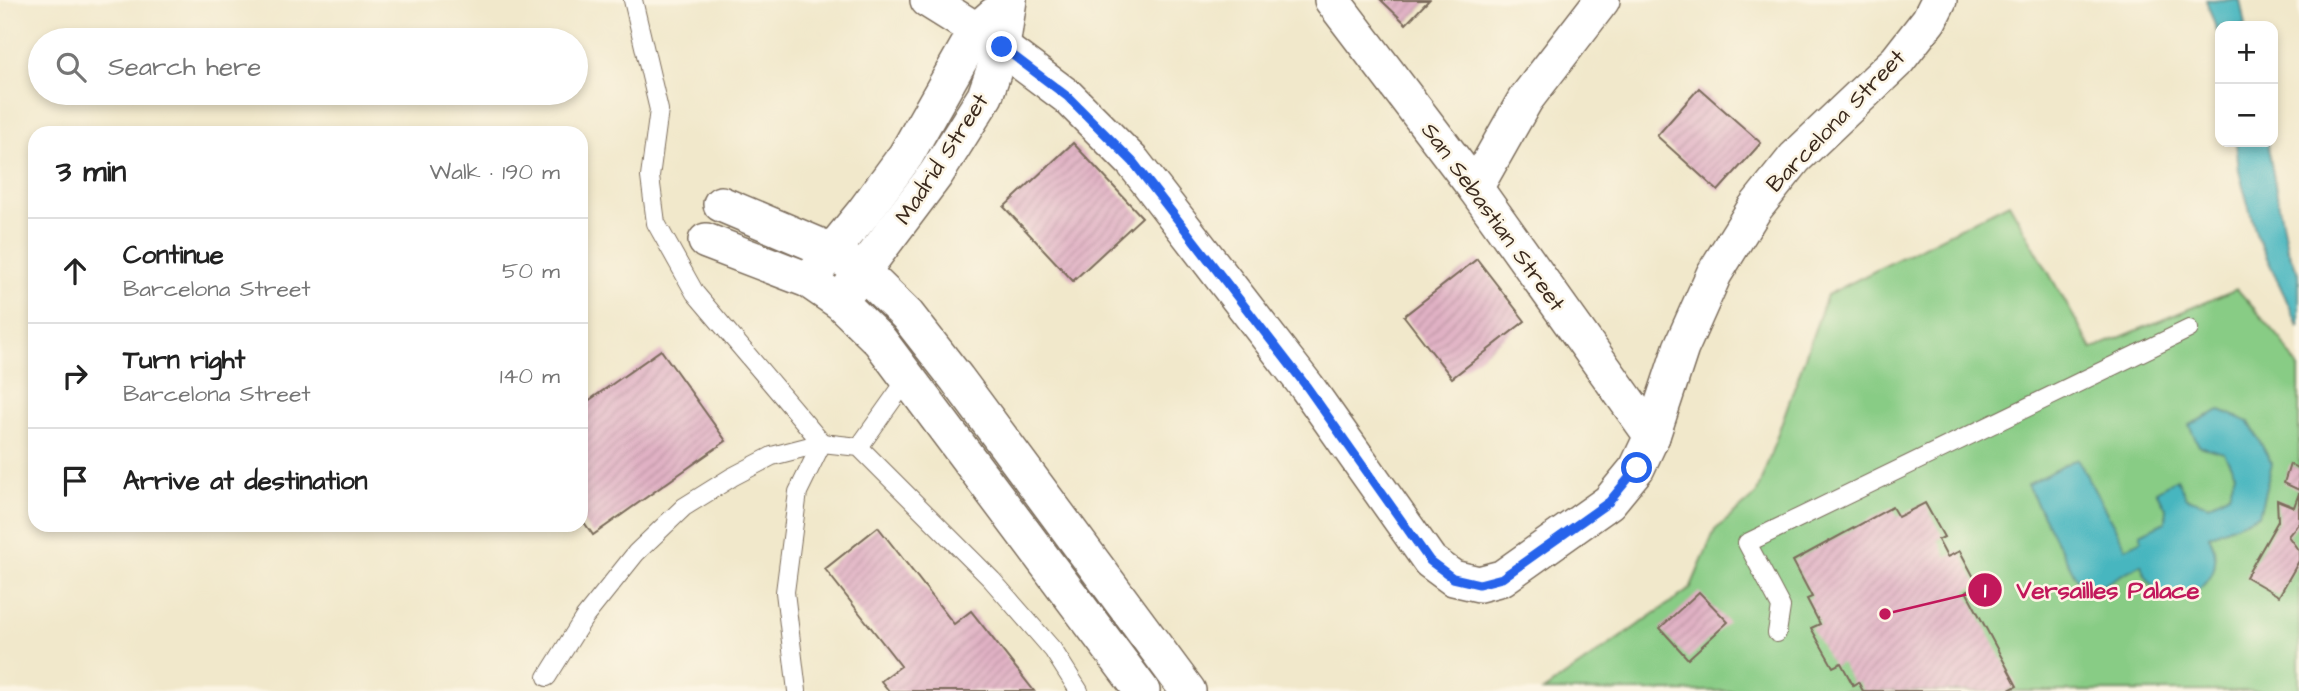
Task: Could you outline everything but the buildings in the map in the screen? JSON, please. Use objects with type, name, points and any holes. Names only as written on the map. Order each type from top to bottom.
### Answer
[{"type":"street","name":"Barcelona Street","points":[[929,0],[990,39],[1068,97],[1133,162],[1307,387],[1430,561],[1453,578],[1479,584],[1502,578],[1609,502],[1637,468],[1652,436],[1681,348],[1714,274],[1755,208],[1795,158],[1897,61],[1929,20],[1939,0]]},
{"type":"street","name":"San Sebastian Street","points":[[1332,0],[1475,188],[1652,436]]},
{"type":"street","points":[[1475,188],[1525,100],[1602,0]]},
{"type":"street","name":"Madrid Street","points":[[808,281],[906,155],[990,39]]},
{"type":"street","name":"Madrid Street","points":[[840,302],[929,184],[985,96],[990,39]]},
{"type":"street","points":[[721,204],[832,251],[863,272],[907,315],[1188,691]]},
{"type":"street","points":[[706,241],[808,281],[840,302],[880,341],[1142,691]]},
{"type":"lane","points":[[633,0],[659,110],[650,177],[656,223],[695,293],[822,443]]},
{"type":"lane","points":[[1777,633],[1781,607],[1747,543],[2189,329]]},
{"type":"lane","points":[[859,447],[908,378]]},
{"type":"lane","points":[[797,691],[785,592],[798,492],[822,443]]},
{"type":"lane","points":[[547,677],[584,618],[636,553],[684,507],[772,456],[822,443],[859,447],[992,580],[1053,650],[1079,691]]},
{"type":"green space","points":[[2009,203],[2092,349],[2237,289],[2281,339],[2299,369],[2299,691],[1543,691],[1690,589],[1715,530],[1756,495],[1827,295]]},
{"type":"water","points":[[2206,0],[2240,0],[2244,21],[2215,21],[2215,26]]},
{"type":"water","points":[[2237,147],[2268,147],[2287,248],[2299,274],[2299,327],[2256,234],[2239,171]]},
{"type":"water","points":[[2220,410],[2249,422],[2272,464],[2259,515],[2209,536],[2215,555],[2213,572],[2204,585],[2192,593],[2177,596],[2162,592],[2150,582],[2141,564],[2085,595],[2027,485],[2077,458],[2126,548],[2142,540],[2140,534],[2165,522],[2166,508],[2156,491],[2177,479],[2187,498],[2209,505],[2229,494],[2235,473],[2224,453],[2199,446],[2189,425]]},
{"type":"place","name":"Versailles Palace","points":[[1885,614]]},
{"type":"route","points":[[1002,47],[1068,97],[1133,162],[1307,387],[1430,561],[1453,578],[1479,584],[1502,578],[1609,502],[1637,468]]}]
